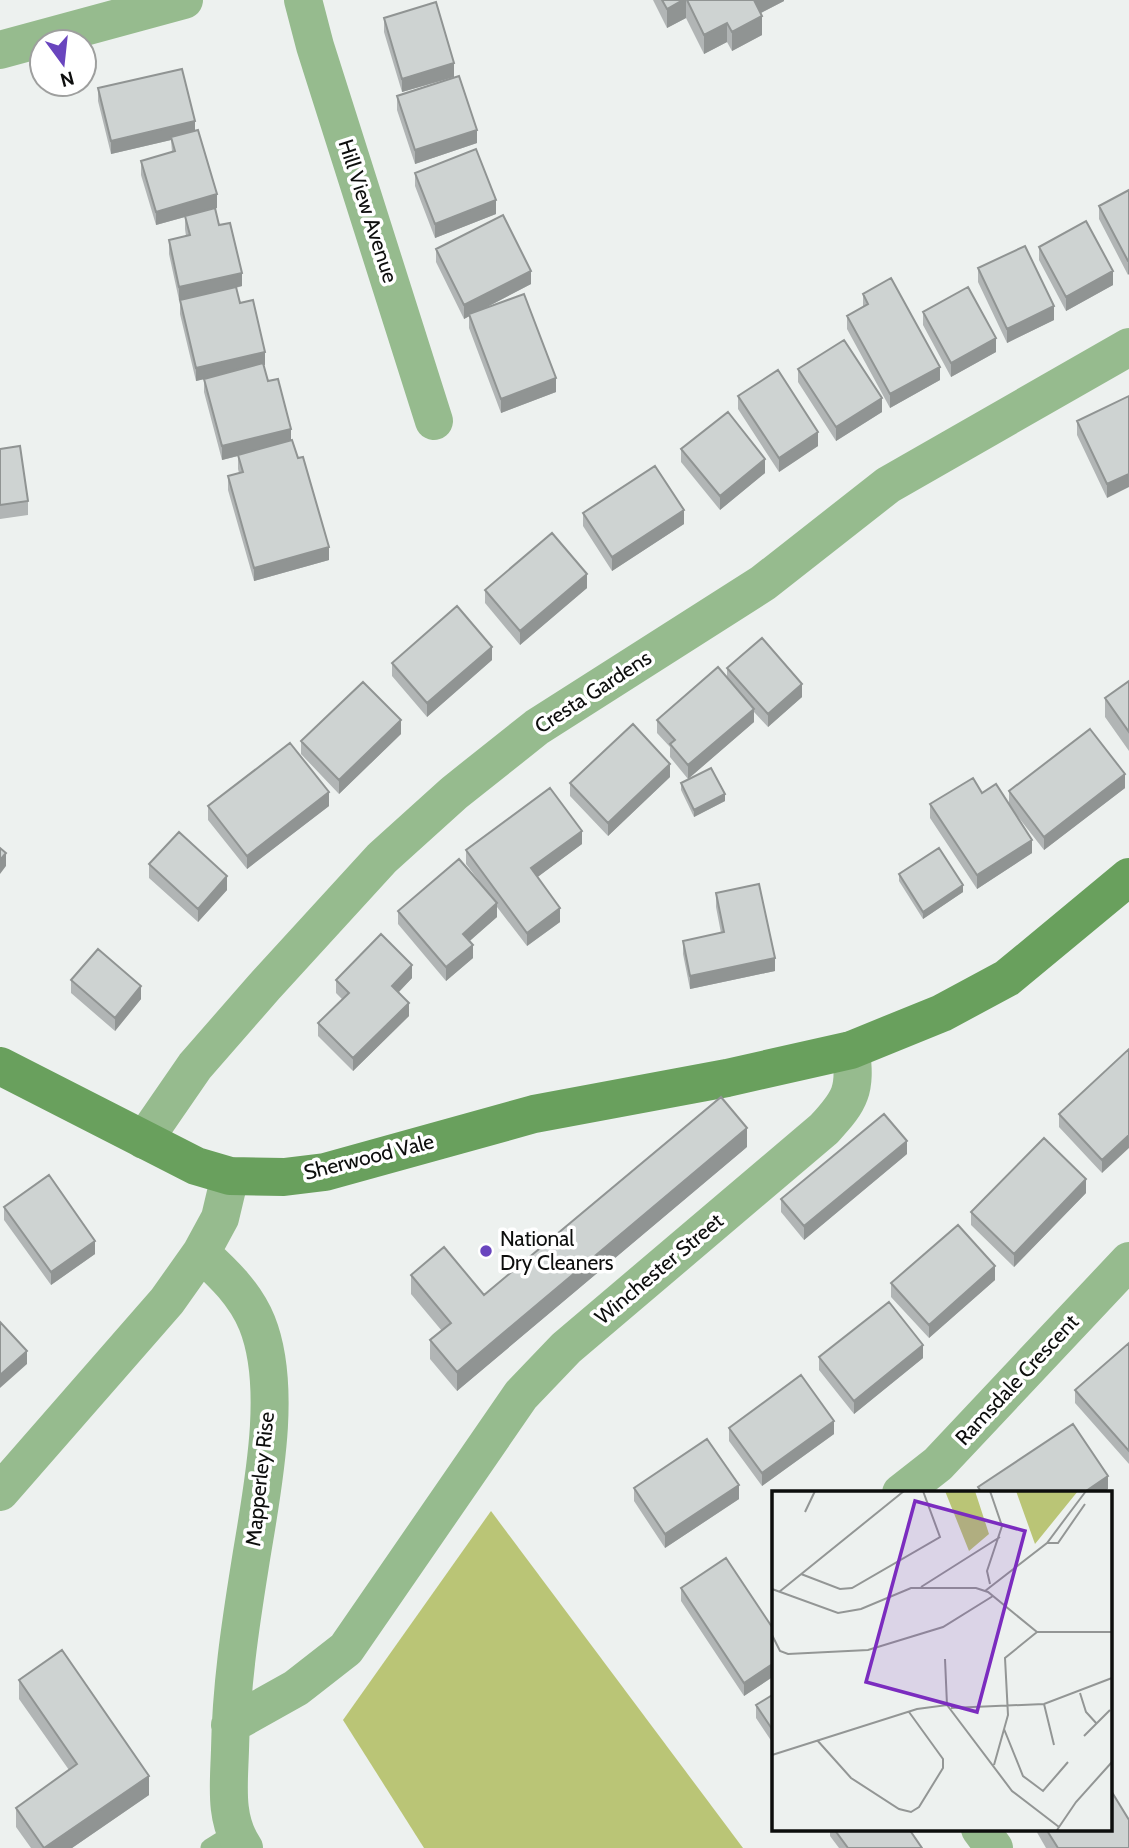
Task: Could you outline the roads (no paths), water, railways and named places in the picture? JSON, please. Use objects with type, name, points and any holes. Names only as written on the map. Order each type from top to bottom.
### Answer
[{"type":"street","points":[[0,50],[184,0]]},
{"type":"street","name":"Hill View Avenue","points":[[303,0],[319,59],[434,421]]},
{"type":"street","name":"Cresta Gardens","points":[[144,1140],[195,1066],[256,997],[382,858],[454,793],[537,727],[763,583],[888,485],[1129,347]]},
{"type":"street","points":[[851,1050],[942,1013],[1007,978],[1129,877]]},
{"type":"street","name":"Sherwood Vale","points":[[230,1177],[284,1177],[325,1172],[534,1114],[727,1078],[851,1050]]},
{"type":"street","name":"Winchester Street","points":[[230,1725],[296,1688],[346,1649],[521,1395],[566,1348],[824,1129],[846,1105],[854,1076],[851,1050]]},
{"type":"street","points":[[0,1066],[196,1166],[230,1177],[220,1218],[201,1253],[167,1301],[0,1492]]},
{"type":"street","name":"Mapperley Rise","points":[[201,1253],[242,1293],[257,1324],[268,1368],[268,1418],[263,1478],[232,1692],[229,1843]]},
{"type":"street","name":"Ramsdale Crescent","points":[[904,1491],[938,1464],[1129,1261]]},
{"type":"street","points":[[981,1830],[994,1848]]},
{"type":"place","name":"National Dry Cleaners","points":[[486,1251]]}]
